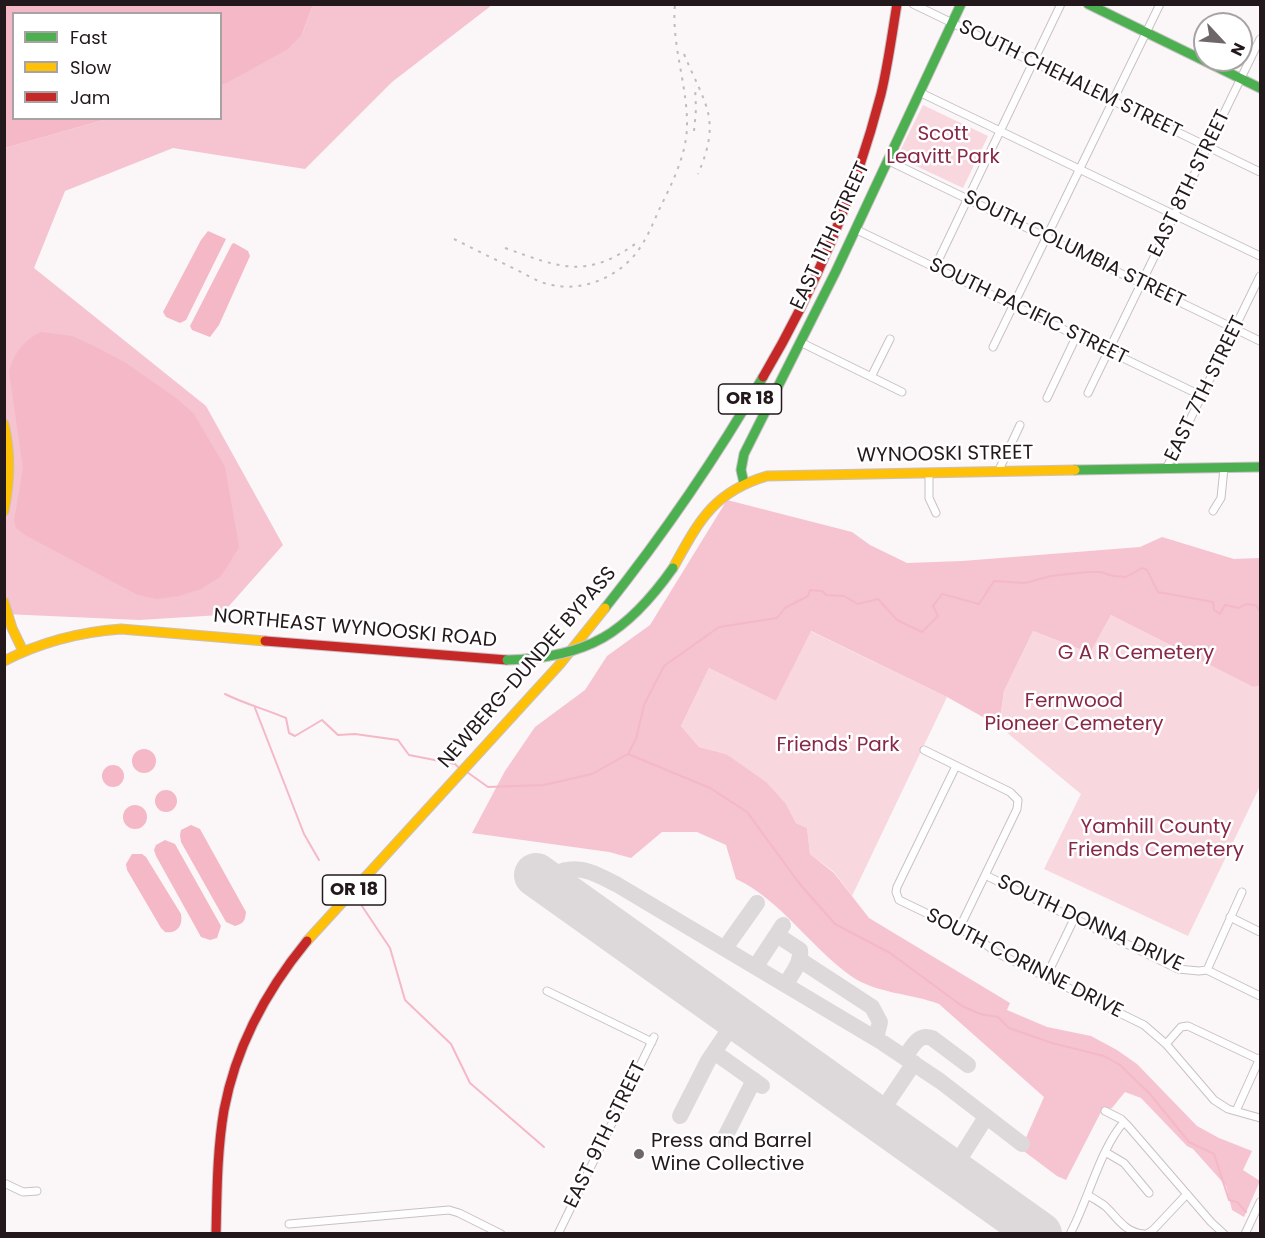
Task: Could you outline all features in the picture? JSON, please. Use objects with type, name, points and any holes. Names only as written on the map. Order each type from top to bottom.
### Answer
[{"type":"main road","name":"NEWBERG-DUNDEE BYPASS","points":[[216,1233],[220,1151],[227,1094],[248,1029],[275,982],[291,960],[574,647],[683,503],[729,434],[777,353],[818,272],[843,215],[871,135],[885,80],[897,4]]},
{"type":"main road","name":"EAST 11TH STREET","points":[[744,483],[741,470],[744,454],[855,229],[961,4]]},
{"type":"main road","points":[[1088,4],[1260,88]]},
{"type":"main road","points":[[4,424],[9,448],[10,472],[4,511]]},
{"type":"main road","name":"WYNOOSKI STREET","points":[[674,568],[710,507],[724,494],[744,483],[767,476],[1260,467]]},
{"type":"main road","name":"NORTHEAST WYNOOSKI ROAD","points":[[4,661],[57,637],[121,629],[507,660],[537,660],[559,656],[597,642],[613,633],[643,608],[674,568]]},
{"type":"main road","points":[[4,602],[12,628],[23,651]]},
{"type":"street","name":"SOUTH CHEHALEM STREET","points":[[912,4],[1260,172]]},
{"type":"street","points":[[935,267],[1061,4]]},
{"type":"street","points":[[993,348],[1160,4]]},
{"type":"street","name":"EAST 8TH STREET","points":[[1088,393],[1260,39]]},
{"type":"street","points":[[919,92],[1260,256]]},
{"type":"street","name":"SOUTH COLUMBIA STREET","points":[[887,160],[1260,340]]},
{"type":"street","name":"SOUTH PACIFIC STREET","points":[[855,229],[1202,396]]},
{"type":"street","name":"EAST 7TH STREET","points":[[1166,469],[1260,276]]},
{"type":"street","points":[[1047,398],[1077,335]]},
{"type":"street","points":[[871,377],[890,339]]},
{"type":"street","points":[[800,342],[902,392]]},
{"type":"street","points":[[998,472],[1020,425]]},
{"type":"street","points":[[1213,511],[1221,498],[1224,468]]},
{"type":"street","points":[[929,473],[929,498],[936,513]]},
{"type":"street","points":[[924,750],[1010,792],[1018,800],[1017,809],[959,929]]},
{"type":"street","name":"SOUTH CORINNE DRIVE","points":[[956,766],[896,892],[897,896],[903,902],[976,937],[997,953],[1137,1021],[1166,1044],[1214,1100],[1222,1106],[1260,1118]]},
{"type":"street","name":"SOUTH DONNA DRIVE","points":[[985,875],[1178,969],[1207,970],[1260,996]]},
{"type":"street","points":[[1207,970],[1242,892]]},
{"type":"street","points":[[1230,917],[1260,932]]},
{"type":"street","points":[[1046,977],[1074,919]]},
{"type":"street","name":"EAST 9TH STREET","points":[[547,991],[653,1040],[558,1233]]},
{"type":"street","points":[[1166,1044],[1181,1027],[1188,1026],[1260,1059],[1236,1111]]},
{"type":"street","points":[[1106,1111],[1124,1122],[1211,1222],[1224,1233]]},
{"type":"street","points":[[1071,1232],[1119,1128],[1124,1122]]},
{"type":"street","points":[[1107,1153],[1124,1163],[1149,1193]]},
{"type":"street","points":[[4,1183],[23,1192],[37,1191]]},
{"type":"street","points":[[1088,1195],[1107,1208],[1125,1227],[1138,1233],[1148,1232],[1186,1194]]},
{"type":"street","points":[[1245,1233],[1260,1202]]},
{"type":"street","points":[[289,1224],[449,1210],[501,1233]]},
{"type":"green space","name":"Scott Leavitt Park","points":[[923,105],[988,136],[963,188],[897,157]]},
{"type":"green space","points":[[1111,615],[1253,687],[1260,686],[1260,786],[1188,936],[1044,869],[1081,794],[999,726],[1004,691],[1033,631],[1090,653]]},
{"type":"green space","name":"Friends' Park","points":[[810,631],[947,697],[852,896],[834,872],[810,854],[807,828],[796,823],[786,804],[726,754],[699,747],[681,726],[709,668],[776,701]]},
{"type":"shaded area","points":[[5,4],[313,4],[302,34],[288,49],[222,85],[222,12],[12,12],[12,120],[103,120],[5,148]]},
{"type":"shaded area","points":[[313,5],[492,5],[392,82],[305,169],[173,148],[65,191],[34,268],[206,406],[283,545],[221,615],[139,620],[5,614],[5,148],[103,120],[222,120],[222,85],[302,34]]},
{"type":"shaded area","points":[[208,231],[226,239],[186,320],[180,323],[166,317],[163,312]]},
{"type":"shaded area","points":[[234,243],[248,251],[250,256],[219,325],[210,337],[192,330],[190,326]]},
{"type":"shaded area","points":[[41,332],[72,336],[126,363],[176,398],[194,414],[225,467],[239,547],[220,577],[201,589],[179,596],[157,599],[138,595],[25,535],[16,528],[14,521],[23,468],[9,372],[20,348]]},
{"type":"shaded area","points":[[727,500],[852,532],[870,545],[907,563],[1140,547],[1162,537],[1234,559],[1260,558],[1260,686],[1253,687],[1111,615],[1090,653],[1033,631],[1004,691],[999,726],[947,697],[811,631],[776,701],[709,668],[681,726],[699,747],[726,754],[766,782],[786,804],[796,823],[807,828],[810,854],[834,873],[869,918],[1010,1003],[1007,1010],[1047,1027],[1091,1036],[1117,1050],[1137,1064],[1197,1126],[1219,1138],[1252,1151],[1243,1170],[1260,1181],[1244,1217],[1232,1210],[1226,1186],[1193,1149],[1187,1146],[1141,1098],[1125,1092],[1112,1108],[1101,1112],[1066,1180],[1057,1176],[1021,1149],[1044,1097],[939,1004],[861,982],[836,965],[781,911],[752,888],[736,879],[726,845],[697,832],[662,832],[631,858],[609,852],[472,833],[505,771],[535,727],[585,690],[607,656],[650,625]]},
{"type":"shaded area","points":[[144,749],[152,753],[156,761],[152,769],[144,773],[136,769],[132,761],[136,753]]},
{"type":"shaded area","points":[[109,765],[117,765],[124,772],[124,780],[117,787],[109,787],[102,780],[102,772]]},
{"type":"shaded area","points":[[166,790],[174,793],[177,801],[174,809],[166,812],[158,809],[155,801],[158,793]]},
{"type":"shaded area","points":[[135,805],[143,809],[147,817],[143,825],[135,829],[127,825],[123,817],[127,809]]},
{"type":"shaded area","points":[[191,825],[200,829],[246,912],[242,923],[235,926],[226,922],[181,842],[181,830]]},
{"type":"shaded area","points":[[165,840],[175,844],[221,926],[217,938],[210,940],[201,937],[156,856],[154,850],[156,845]]},
{"type":"shaded area","points":[[132,854],[142,854],[146,857],[181,914],[179,928],[173,932],[165,932],[161,928],[127,870],[126,864]]},
{"type":"waterway","points":[[467,772],[488,787],[544,785],[592,774],[628,754],[636,739],[644,705],[664,666],[719,627],[777,618],[785,608],[808,596],[810,590],[822,591],[826,595],[844,596],[858,604],[878,599],[897,620],[922,632],[938,616],[933,606],[942,594],[979,604],[994,581],[1025,583],[1051,576],[1087,572],[1126,577],[1142,568],[1147,570],[1158,592],[1213,602],[1214,610],[1220,614],[1225,605],[1239,608],[1246,604],[1256,605],[1260,612]]},
{"type":"waterway","points":[[225,694],[286,718],[289,733],[295,736],[322,720],[338,735],[355,734],[398,740],[409,755],[455,764],[459,768]]},
{"type":"waterway","points":[[255,708],[304,834],[319,860]]},
{"type":"waterway","points":[[628,754],[710,788],[747,812],[799,883],[835,924],[890,953],[962,1006],[980,1014],[998,1017],[1009,1028],[1052,1043],[1104,1056],[1120,1065],[1150,1094],[1189,1142],[1214,1154],[1229,1200],[1237,1202],[1246,1212]]},
{"type":"waterway","points":[[362,906],[390,948],[405,1000],[451,1044],[470,1083],[544,1147]]},
{"type":"taxiway","points":[[557,890],[556,877],[564,870],[570,869],[590,872],[616,884],[883,1043],[940,1081],[1022,1144]]},
{"type":"taxiway","points":[[725,948],[757,903]]},
{"type":"taxiway","points":[[756,966],[783,925]]},
{"type":"taxiway","points":[[777,935],[800,950],[798,963],[786,984]]},
{"type":"taxiway","points":[[800,960],[872,1007],[880,1022],[876,1038]]},
{"type":"taxiway","points":[[680,1116],[708,1061],[737,1018]]},
{"type":"taxiway","points":[[905,1057],[919,1039],[927,1037],[932,1038],[968,1065]]},
{"type":"taxiway","points":[[714,1052],[762,1086]]},
{"type":"taxiway","points":[[877,1118],[914,1063]]},
{"type":"taxiway","points":[[723,1141],[754,1080]]},
{"type":"taxiway","points":[[952,1171],[986,1117]]},
{"type":"runway","points":[[536,875],[1040,1234]]},
{"type":"railway","points":[[454,239],[538,281],[564,287],[599,280],[620,269],[629,261],[646,238],[668,192],[681,160],[686,138],[687,112],[675,35],[675,4]]},
{"type":"railway","points":[[684,54],[704,100],[710,125],[709,139],[698,174]]},
{"type":"railway","points":[[694,131],[695,86]]},
{"type":"railway","points":[[505,248],[542,261],[574,267],[589,266],[604,261],[639,241]]},
{"type":"traffic: fast","points":[[744,483],[741,470],[744,454],[836,271],[961,4]]},
{"type":"traffic: fast","points":[[1088,4],[1260,88]]},
{"type":"traffic: fast","points":[[605,608],[688,496],[763,377]]},
{"type":"traffic: fast","points":[[1075,470],[1260,467]]},
{"type":"traffic: fast","points":[[507,660],[561,654],[603,638],[639,610],[673,568]]},
{"type":"traffic: slow","points":[[4,424],[9,468],[4,511]]},
{"type":"traffic: slow","points":[[673,568],[700,522],[720,500],[733,491],[767,476],[1075,470]]},
{"type":"traffic: slow","points":[[4,602],[12,628],[23,651]]},
{"type":"traffic: slow","points":[[307,941],[560,664],[605,608]]},
{"type":"traffic: slow","points":[[4,661],[32,648],[61,639],[121,629],[265,641]]},
{"type":"traffic: jam","points":[[763,377],[800,310],[832,240],[859,168],[881,94],[897,4]]},
{"type":"traffic: jam","points":[[265,641],[507,660]]},
{"type":"traffic: jam","points":[[216,1234],[222,1125],[229,1086],[255,1020],[278,980],[307,941]]},
{"type":"place","name":"Press and Barrel Wine Collective","points":[[639,1154]]},
{"type":"park label","name":"G A R Cemetery","points":[[1136,654]]},
{"type":"park label","name":"Fernwood Pioneer Cemetery","points":[[1074,714]]},
{"type":"park label","name":"Yamhill County Friends Cemetery","points":[[1156,840]]}]
